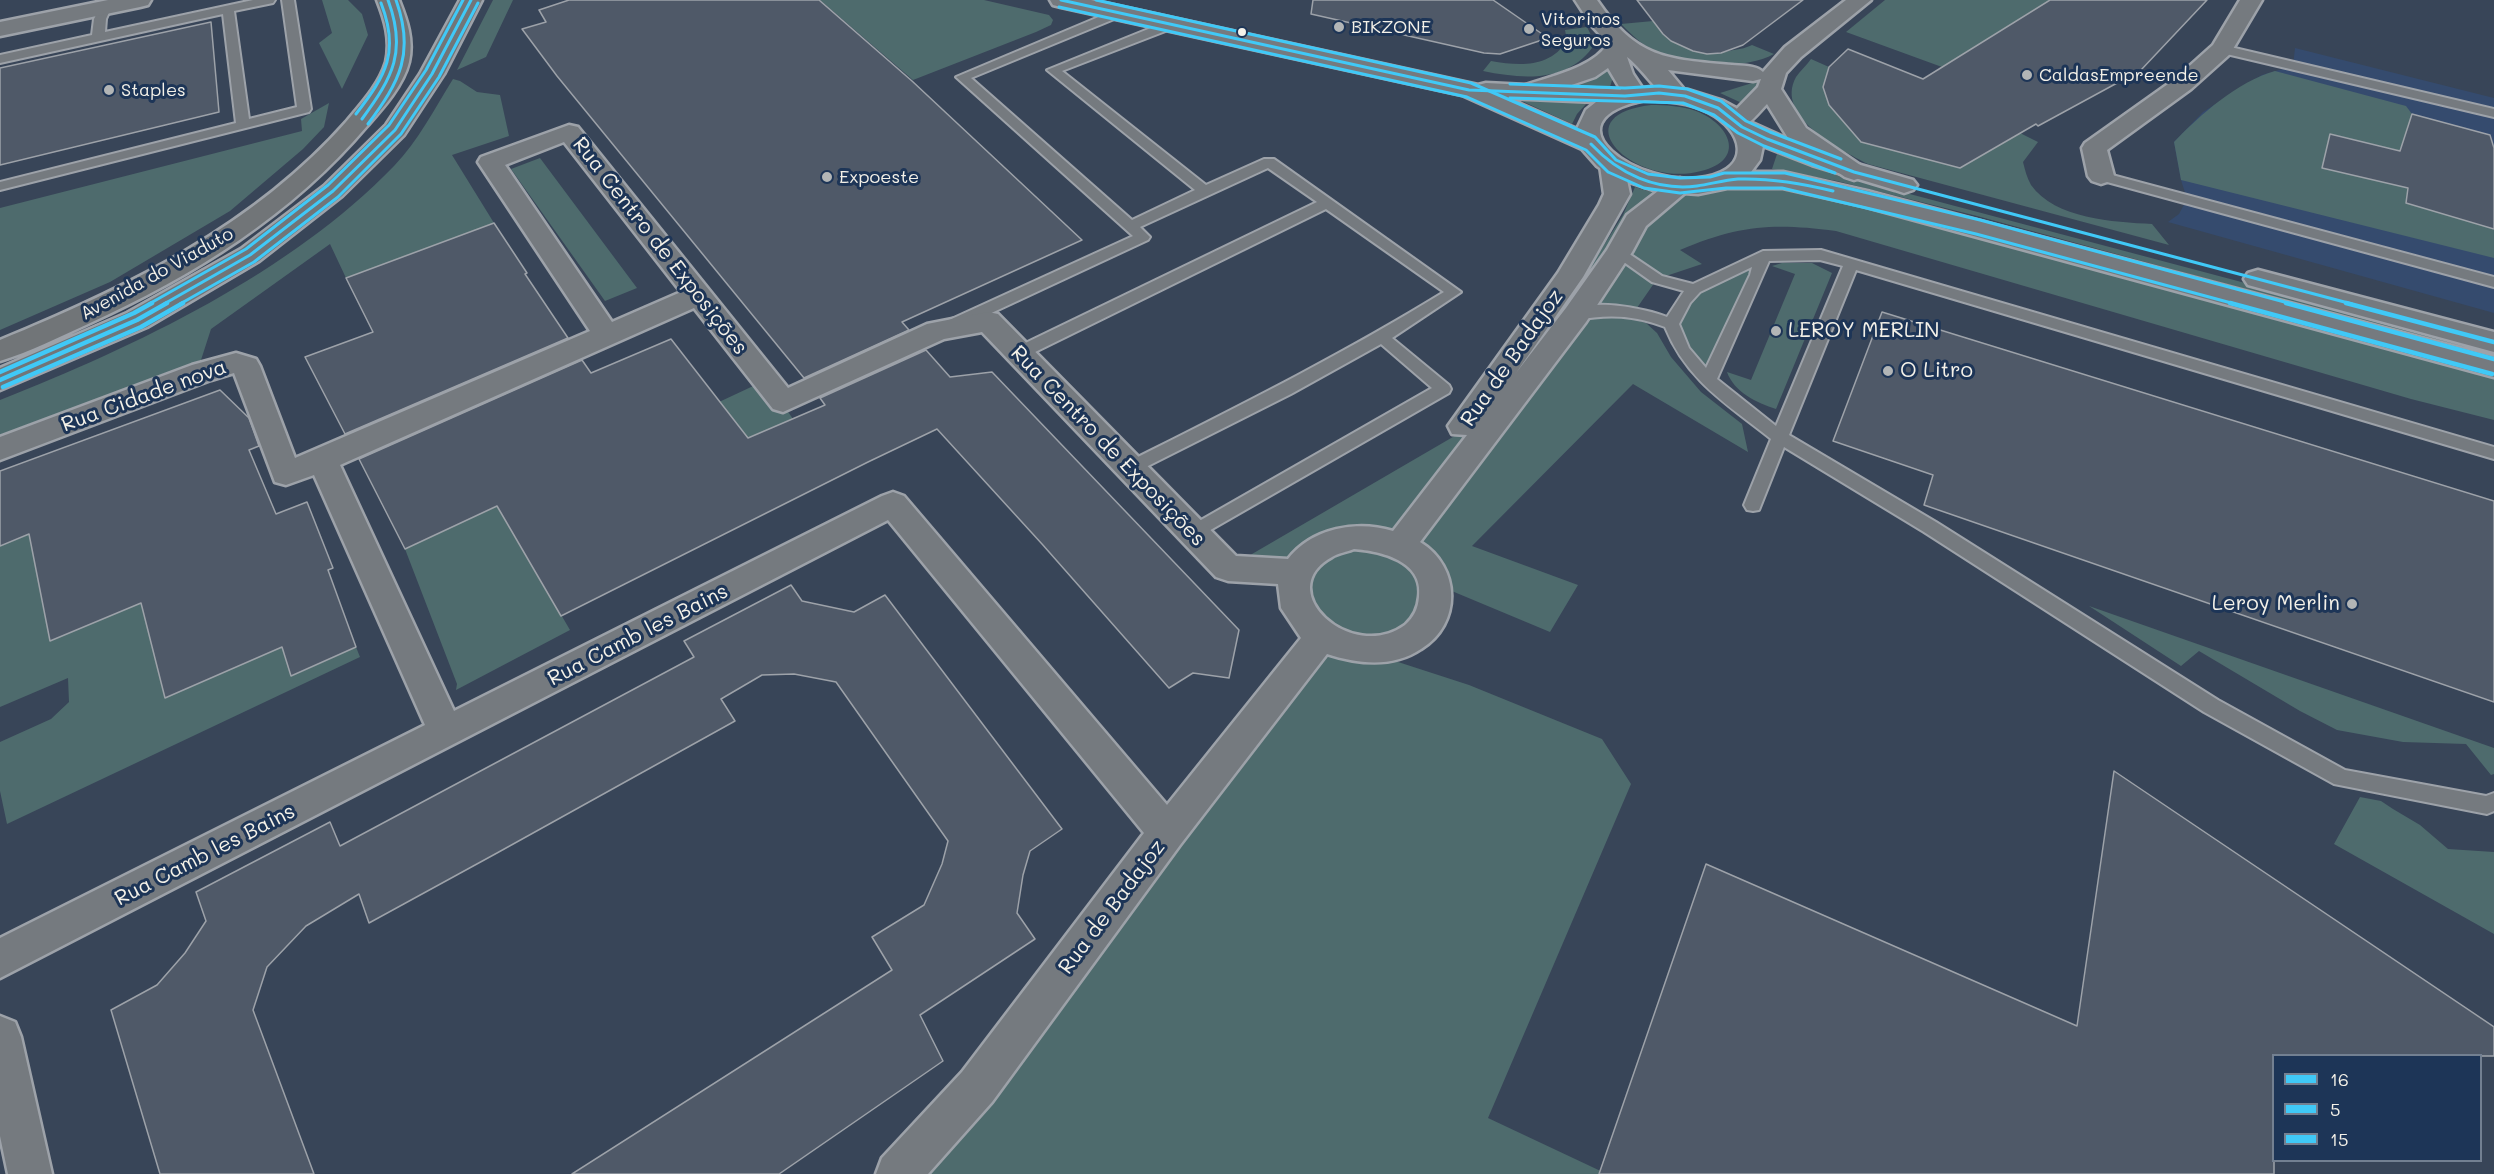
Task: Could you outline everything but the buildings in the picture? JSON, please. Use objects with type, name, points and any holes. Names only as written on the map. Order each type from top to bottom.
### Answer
[{"type":"main road","name":"Avenida do Viaduto","points":[[3,364],[217,245],[298,185],[352,132],[391,78],[398,59],[399,29],[388,0]]},
{"type":"main road","name":"Avenida do Viaduto","points":[[3,364],[137,320],[250,255],[333,191],[395,130],[432,74],[471,0]]},
{"type":"street","points":[[2,16],[68,0]]},
{"type":"street","points":[[2,16],[140,0]]},
{"type":"street","points":[[1061,0],[1469,90],[1591,144]]},
{"type":"street","points":[[1586,0],[1617,47],[1621,74],[1630,95]]},
{"type":"street","points":[[1740,124],[1766,78],[1793,52],[1860,0]]},
{"type":"street","points":[[2101,176],[2094,148],[2183,84],[2222,49],[2251,0]]},
{"type":"street","points":[[1617,47],[1645,59],[1766,78]]},
{"type":"street","points":[[1531,91],[1587,72],[1617,47]]},
{"type":"street","points":[[1645,59],[1680,95],[1718,108],[1767,139],[1854,172],[2494,342]]},
{"type":"street","points":[[1469,90],[1680,95],[1766,78]]},
{"type":"street","points":[[1766,78],[1797,133],[1854,172]]},
{"type":"street","points":[[1630,95],[1610,102],[1598,110],[1592,117],[1588,134],[1597,153],[1612,166],[1646,181],[1696,186],[1725,180],[1783,180],[1867,199],[2494,367]]},
{"type":"street","points":[[1725,180],[1736,174],[1749,159],[1750,139],[1740,124]]},
{"type":"street","name":"Rua Centro de Exposições","points":[[607,335],[490,162],[569,132],[783,402],[937,331],[988,321],[1228,568],[1297,572]]},
{"type":"street","name":"Rua de Badajoz","points":[[1390,542],[1569,277],[1612,205],[1617,194],[1612,166]]},
{"type":"street","points":[[1390,542],[1576,315],[1641,216],[1680,186]]},
{"type":"street","points":[[446,733],[322,460],[700,295]]},
{"type":"street","name":"Rua Cidade nova","points":[[0,449],[202,372],[236,363],[246,366],[286,474],[322,460]]},
{"type":"street","name":"Rua Camb les Bains","points":[[0,959],[894,504],[1167,833]]},
{"type":"street","points":[[1353,537],[1390,542],[1416,555],[1428,569],[1435,584],[1437,595],[1434,613],[1423,630],[1410,640],[1375,650],[1353,649],[1336,645],[1321,637],[1298,612],[1293,586],[1297,572],[1309,556],[1328,544],[1353,537]]},
{"type":"street","name":"Rua de Badajoz","points":[[898,1174],[977,1087],[1167,833],[1321,637]]},
{"type":"street","points":[[0,1038],[30,1174]]},
{"type":"lane","points":[[0,58],[268,0]]},
{"type":"lane","points":[[0,186],[304,110],[288,0]]},
{"type":"lane","points":[[98,37],[100,19],[109,4]]},
{"type":"lane","points":[[228,9],[243,125]]},
{"type":"lane","points":[[937,331],[1143,237],[962,77],[1120,12]]},
{"type":"lane","points":[[1172,24],[1053,70],[1205,191]]},
{"type":"lane","points":[[2222,49],[2494,112]]},
{"type":"lane","points":[[1130,468],[1285,390],[1382,337],[1454,292],[1269,162],[1131,226]]},
{"type":"lane","points":[[2101,176],[2494,282]]},
{"type":"lane","points":[[1019,353],[1327,203]]},
{"type":"lane","points":[[1618,252],[1657,279],[1695,289]]},
{"type":"lane","points":[[1671,324],[1684,300],[1695,289],[1763,256],[1821,255],[1850,266],[2494,453]]},
{"type":"lane","points":[[1708,381],[1757,275],[1763,256]]},
{"type":"lane","points":[[1753,505],[1850,266]]},
{"type":"lane","points":[[1576,315],[1604,309],[1637,311],[1671,324],[1682,350],[1708,381],[1780,437],[1930,527],[2211,706],[2342,778],[2487,805],[2494,802]]},
{"type":"lane","points":[[1192,533],[1443,389],[1382,337]]},
{"type":"shaded area","points":[[2295,48],[2494,98],[2494,313],[2168,222],[2179,214],[2187,199],[2174,142],[2203,112],[2262,75],[2293,66]]},
{"type":"green space","points":[[322,0],[348,0],[362,14],[368,35],[342,89],[319,43],[332,33]]},
{"type":"green space","points":[[493,0],[513,0],[486,57],[457,70]]},
{"type":"green space","points":[[820,0],[984,0],[1049,15],[1053,20],[1051,25],[1036,32],[913,80]]},
{"type":"green space","points":[[1885,0],[2050,0],[1942,67],[1846,32]]},
{"type":"green space","points":[[1653,21],[1668,38],[1696,51],[1717,52],[1752,45],[1774,54],[1760,60],[1727,65],[1692,63],[1675,59],[1646,46],[1621,24]]},
{"type":"green space","points":[[1587,27],[1592,37],[1592,48],[1581,59],[1556,73],[1542,76],[1513,76],[1483,71],[1491,61],[1523,64],[1543,61],[1560,50],[1567,41],[1565,30]]},
{"type":"green space","points":[[1811,59],[1829,67],[1862,142],[1960,168],[2020,133],[2038,142],[2023,162],[2031,185],[2042,196],[2070,212],[2103,220],[2152,224],[2169,245],[1868,164],[1828,141],[1802,118],[1794,106],[1792,92],[1796,77]]},
{"type":"green space","points":[[1610,62],[1613,77],[1610,87],[1567,86],[1594,77]]},
{"type":"green space","points":[[2275,71],[2406,106],[2412,114],[2401,151],[2331,134],[2322,168],[2408,188],[2494,229],[2494,258],[2181,180],[2174,142],[2220,100],[2247,83]]},
{"type":"green space","points":[[453,79],[477,92],[500,95],[509,136],[452,155],[494,223],[346,278],[330,244],[211,329],[201,360],[0,435],[0,400],[157,331],[260,273],[308,240],[353,204],[394,166],[418,135]]},
{"type":"green space","points":[[1765,79],[1744,104],[1720,93]]},
{"type":"green space","points":[[1511,96],[1587,103],[1572,124]]},
{"type":"green space","points":[[329,103],[324,127],[303,149],[230,211],[110,282],[0,330],[0,208],[302,131],[301,119]]},
{"type":"green space","points":[[1651,105],[1696,111],[1718,124],[1729,142],[1729,151],[1724,159],[1715,166],[1701,171],[1676,174],[1652,170],[1632,161],[1617,149],[1609,135],[1611,122],[1624,112]]},
{"type":"green space","points":[[1777,154],[1842,176],[2494,349],[2494,357],[1977,216],[1837,181],[1772,169]]},
{"type":"green space","points":[[540,158],[637,288],[605,301],[511,169]]},
{"type":"green space","points":[[1783,180],[2494,368],[2494,420],[2411,399],[1836,231],[1793,227],[1756,228],[1720,235],[1680,250],[1702,264],[1657,279],[1630,318],[1646,323],[1657,333],[1671,357],[1701,392],[1742,424],[1748,452],[1633,384],[1472,546],[1578,585],[1550,632],[1435,584],[1381,539],[1302,564],[1228,568],[1458,434],[1569,277],[1581,281],[1623,215],[1635,187],[1658,194],[1618,252],[1680,186]]},
{"type":"green space","points":[[1763,256],[1708,381],[1671,324],[1684,300]]},
{"type":"green space","points":[[1782,263],[1812,263],[1832,273],[1776,409],[1761,404],[1741,391],[1727,372],[1751,380],[1795,274],[1772,266]]},
{"type":"green space","points":[[766,380],[793,419],[521,546],[570,630],[456,690],[457,684],[405,549]]},
{"type":"green space","points":[[142,485],[165,698],[282,647],[292,676],[356,647],[360,657],[7,824],[0,791],[0,742],[51,719],[69,702],[68,678],[0,707],[0,546],[25,536],[24,531]]},
{"type":"green space","points":[[1331,549],[1396,550],[1427,585],[1416,625],[1368,644],[1305,609],[1304,574]]},
{"type":"green space","points":[[2089,606],[2494,748],[2494,774],[2491,775],[2466,744],[2403,742],[2337,730],[2300,711],[2199,651],[2181,666]]},
{"type":"green space","points":[[1321,637],[1469,685],[1602,739],[1631,784],[1488,1118],[1607,1174],[898,1174]]},
{"type":"green space","points":[[2360,797],[2381,801],[2420,825],[2448,849],[2494,852],[2494,934],[2334,844]]},
{"type":"transit line","name":"16","points":[[362,119],[382,91],[395,63],[398,34],[388,0]]},
{"type":"transit line","name":"5","points":[[368,124],[389,94],[402,66],[406,35],[396,0]]},
{"type":"transit line","name":"15","points":[[0,372],[134,313],[246,249],[328,185],[389,125],[426,70],[463,0]]},
{"type":"transit line","name":"16","points":[[0,380],[137,320],[250,255],[333,191],[395,130],[432,74],[471,0]]},
{"type":"transit line","name":"16","points":[[1061,0],[1469,90],[1625,96],[1659,93],[1685,96],[1718,108],[1742,127],[1767,139],[1854,172],[2494,342]]},
{"type":"transit line","name":"15","points":[[1096,0],[1471,83],[1595,137],[1616,160],[1648,174],[1680,178],[1710,177],[1724,173],[1785,173],[1980,220],[2494,359]]},
{"type":"transit line","name":"15","points":[[356,114],[383,75],[391,49],[391,35],[381,3]]},
{"type":"transit line","name":"5","points":[[3,387],[141,327],[254,262],[338,197],[401,134],[439,77],[478,3]]},
{"type":"transit line","name":"5","points":[[1059,7],[1467,97],[1586,150],[1608,172],[1644,188],[1680,193],[1726,188],[1782,188],[1976,234],[2492,374]]},
{"type":"transit line","name":"15","points":[[1510,84],[1625,88],[1659,86],[1687,89],[1721,101],[1746,121],[1770,132],[1841,159]]},
{"type":"transit line","name":"5","points":[[1510,98],[1683,103],[1714,115],[1738,133],[1764,146],[1835,173]]},
{"type":"transit line","name":"16","points":[[1591,144],[1613,165],[1625,172],[1652,183],[1667,186],[1682,187],[1724,180],[1766,179],[1795,182],[1833,191]]},
{"type":"place","name":"BIKZONE","points":[[1339,27]]},
{"type":"place","name":"Vitorinos Seguros","points":[[1529,29]]},
{"type":"place","name":"CaldasEmpreende","points":[[2027,75]]},
{"type":"place","name":"Staples","points":[[109,90]]},
{"type":"place","name":"Expoeste","points":[[827,177]]},
{"type":"place","name":"LEROY MERLIN","points":[[1776,331]]},
{"type":"place","name":"O Litro","points":[[1888,371]]},
{"type":"place","name":"Leroy Merlin","points":[[2352,604]]}]
